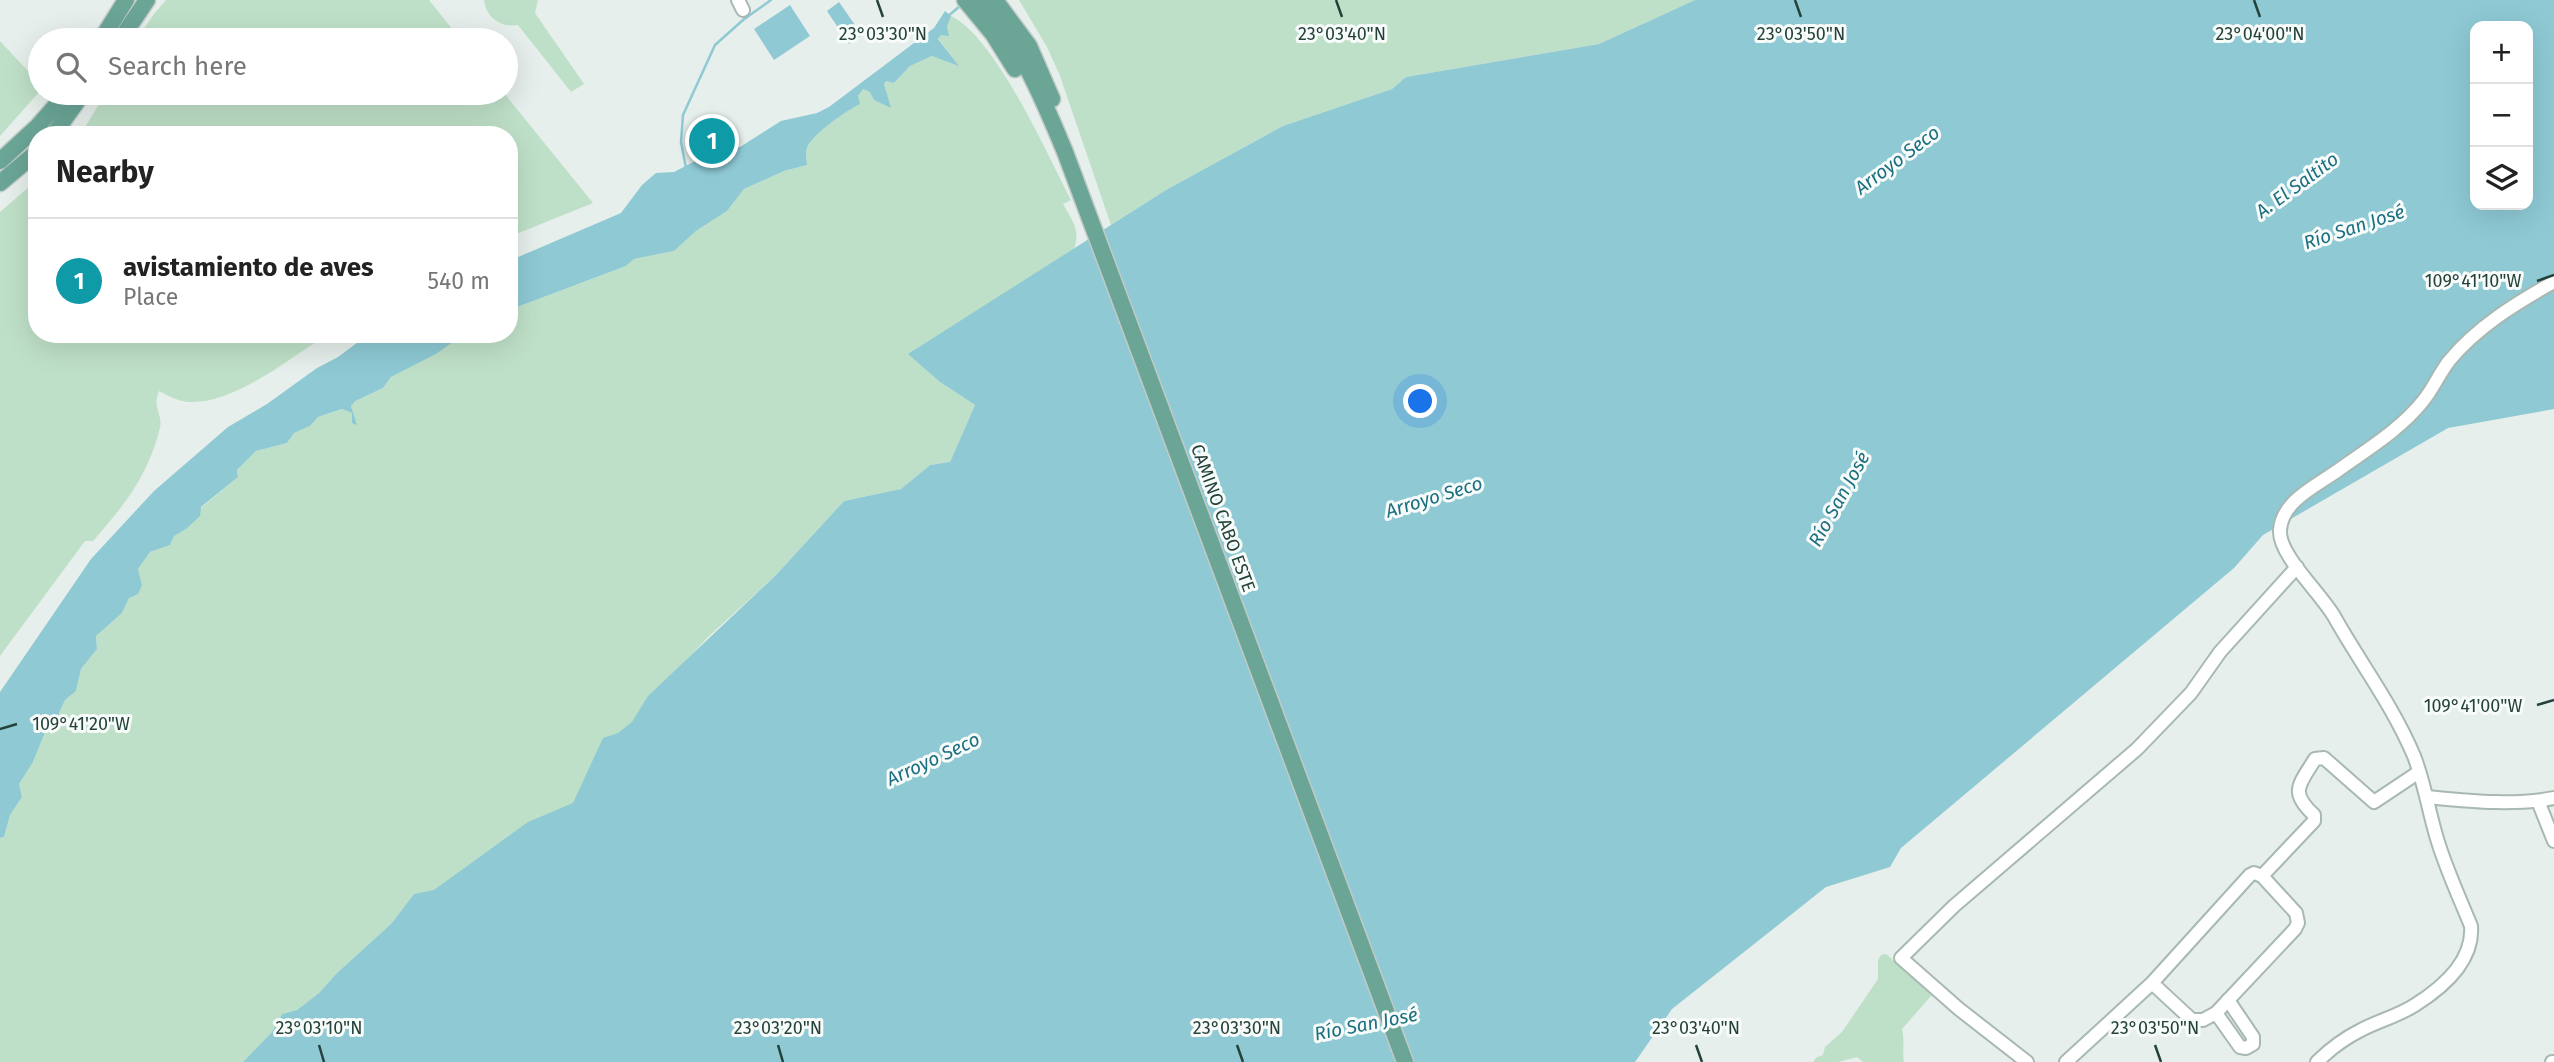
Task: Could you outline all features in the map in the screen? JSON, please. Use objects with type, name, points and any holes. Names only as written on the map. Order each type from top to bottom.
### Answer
[{"type":"main road","points":[[108,28],[126,0]]},
{"type":"main road","points":[[128,28],[147,0]]},
{"type":"main road","points":[[965,0],[1009,58],[1079,188]]},
{"type":"main road","name":"CAMINO CABO ESTE","points":[[980,0],[1002,26],[1049,113],[1405,1062]]},
{"type":"main road","points":[[995,0],[1022,34],[1041,70],[1079,188]]},
{"type":"main road","points":[[38,126],[56,105]]},
{"type":"main road","points":[[59,126],[74,105]]},
{"type":"main road","points":[[0,161],[28,135]]},
{"type":"main road","points":[[0,183],[28,160]]},
{"type":"street","points":[[2317,1062],[2359,1031],[2416,1005],[2462,964],[2472,937],[2471,926],[2438,840],[2419,772],[2391,708],[2330,609],[2285,553],[2279,534],[2280,524],[2290,505],[2388,435],[2423,402],[2449,361],[2482,328],[2525,298],[2554,282]]},
{"type":"street","points":[[2027,1062],[1959,1009],[1901,958],[1954,906],[2137,748],[2191,693],[2220,652],[2297,567]]},
{"type":"street","points":[[2262,876],[2314,821],[2314,816],[2301,803],[2299,797],[2302,781],[2315,759],[2324,758],[2374,802],[2419,772]]},
{"type":"street","points":[[2427,797],[2484,802],[2538,802],[2554,799]]},
{"type":"street","points":[[2538,802],[2554,841]]},
{"type":"street","points":[[2066,1062],[2152,983],[2250,875],[2254,873],[2262,876],[2296,913],[2298,923],[2216,1013],[2203,1020],[2192,1020],[2152,983]]},
{"type":"street","points":[[2216,1013],[2240,1047],[2246,1048],[2253,1044],[2253,1037],[2228,1000]]},
{"type":"green space","points":[[166,0],[429,0],[451,28],[144,28]]},
{"type":"green space","points":[[484,0],[538,0],[535,13],[584,84],[571,92],[518,25],[505,25],[495,20],[488,12]]},
{"type":"green space","points":[[1019,0],[1695,0],[1599,44],[1406,77],[1392,89],[1283,126],[1166,190],[1111,225],[1060,76],[1047,47]]},
{"type":"green space","points":[[951,16],[968,28],[1002,72],[1019,99],[1071,200],[1063,204],[1074,225],[1076,236],[1074,249],[909,354],[940,382],[975,405],[950,462],[930,465],[901,489],[844,501],[776,575],[709,636],[682,665],[675,704],[318,1062],[434,891],[414,894],[391,924],[319,993],[297,1010],[282,1014],[272,1032],[243,1062],[0,1062],[0,838],[4,837],[10,815],[22,797],[19,784],[33,762],[48,725],[56,720],[65,700],[76,691],[81,669],[97,649],[96,636],[122,613],[129,598],[142,585],[138,569],[150,552],[170,545],[174,536],[186,529],[201,508],[238,477],[237,470],[256,451],[287,443],[294,433],[310,426],[318,417],[343,409],[352,413],[356,424],[351,406],[354,401],[383,388],[391,377],[436,354],[449,343],[518,343],[518,307],[626,266],[634,259],[674,251],[696,231],[727,211],[744,189],[784,171],[807,165],[806,150],[815,136],[859,104],[858,96],[863,89],[890,107],[884,84],[886,81],[894,83],[910,66],[932,56],[958,65],[938,38]]},
{"type":"green space","points":[[0,41],[28,71],[28,104],[0,136]]},
{"type":"green space","points":[[99,105],[514,105],[593,203],[518,233],[518,126],[86,126]]},
{"type":"green space","points":[[28,188],[28,343],[314,343],[244,387],[207,401],[186,402],[159,391],[157,402],[160,428],[142,476],[93,541],[85,541],[0,656],[0,212]]},
{"type":"green space","points":[[1886,954],[1931,993],[1902,1029],[1904,1062],[1863,1062],[1857,1057],[1838,1062],[1813,1062],[1823,1055],[1825,1047],[1842,1032],[1878,979],[1878,960],[1881,955]]},
{"type":"water","points":[[1695,0],[2554,0],[2554,409],[2448,428],[2263,535],[2234,568],[1901,848],[1890,867],[1826,887],[1672,1009],[1635,1062],[243,1062],[272,1032],[282,1014],[297,1010],[319,993],[391,924],[414,894],[434,890],[528,822],[573,803],[603,738],[618,733],[632,722],[648,696],[776,575],[844,501],[901,489],[930,465],[950,462],[975,405],[940,382],[908,354],[1166,190],[1283,126],[1392,89],[1406,77],[1599,44]]},
{"type":"water","points":[[839,2],[862,35],[849,44],[827,11]]},
{"type":"water","points":[[790,5],[810,36],[774,60],[754,29]]},
{"type":"water","points":[[945,11],[951,16],[947,26],[949,36],[941,35],[938,39],[959,66],[932,56],[910,66],[894,83],[886,81],[884,84],[891,108],[874,100],[870,92],[863,89],[858,96],[860,104],[815,136],[806,150],[807,165],[784,171],[744,189],[727,211],[696,231],[674,251],[634,259],[626,266],[518,307],[518,257],[621,213],[642,185],[656,173],[674,172],[722,147],[726,141],[734,148],[740,147],[781,121],[817,113],[829,107],[934,28]]},
{"type":"water","points":[[357,343],[451,343],[391,377],[383,388],[355,401],[351,406],[357,425],[352,423],[352,413],[342,409],[318,417],[310,426],[294,433],[287,443],[256,451],[237,470],[238,477],[201,507],[200,516],[174,536],[170,545],[150,552],[138,569],[142,585],[138,594],[129,598],[122,613],[96,636],[97,649],[81,669],[76,691],[65,700],[56,720],[48,725],[33,762],[19,784],[22,797],[10,815],[4,837],[0,838],[0,692],[91,559],[154,491],[228,427]]},
{"type":"waterway","points":[[686,168],[681,142],[683,115],[715,45],[771,0]]},
{"type":"waterway","points":[[947,17],[960,6]]},
{"type":"place","name":"avistamiento de aves","points":[[712,141]]},
{"type":"water label","name":"Arroyo Seco","points":[[1897,160]]},
{"type":"water label","name":"A. El Saltito","points":[[2297,185]]},
{"type":"water label","name":"Río San José","points":[[2354,227]]},
{"type":"water label","name":"Arroyo Seco","points":[[1434,497]]},
{"type":"water label","name":"Río San José","points":[[1839,499]]},
{"type":"water label","name":"Arroyo Seco","points":[[933,759]]},
{"type":"water label","name":"Río San José","points":[[1366,1024]]}]
